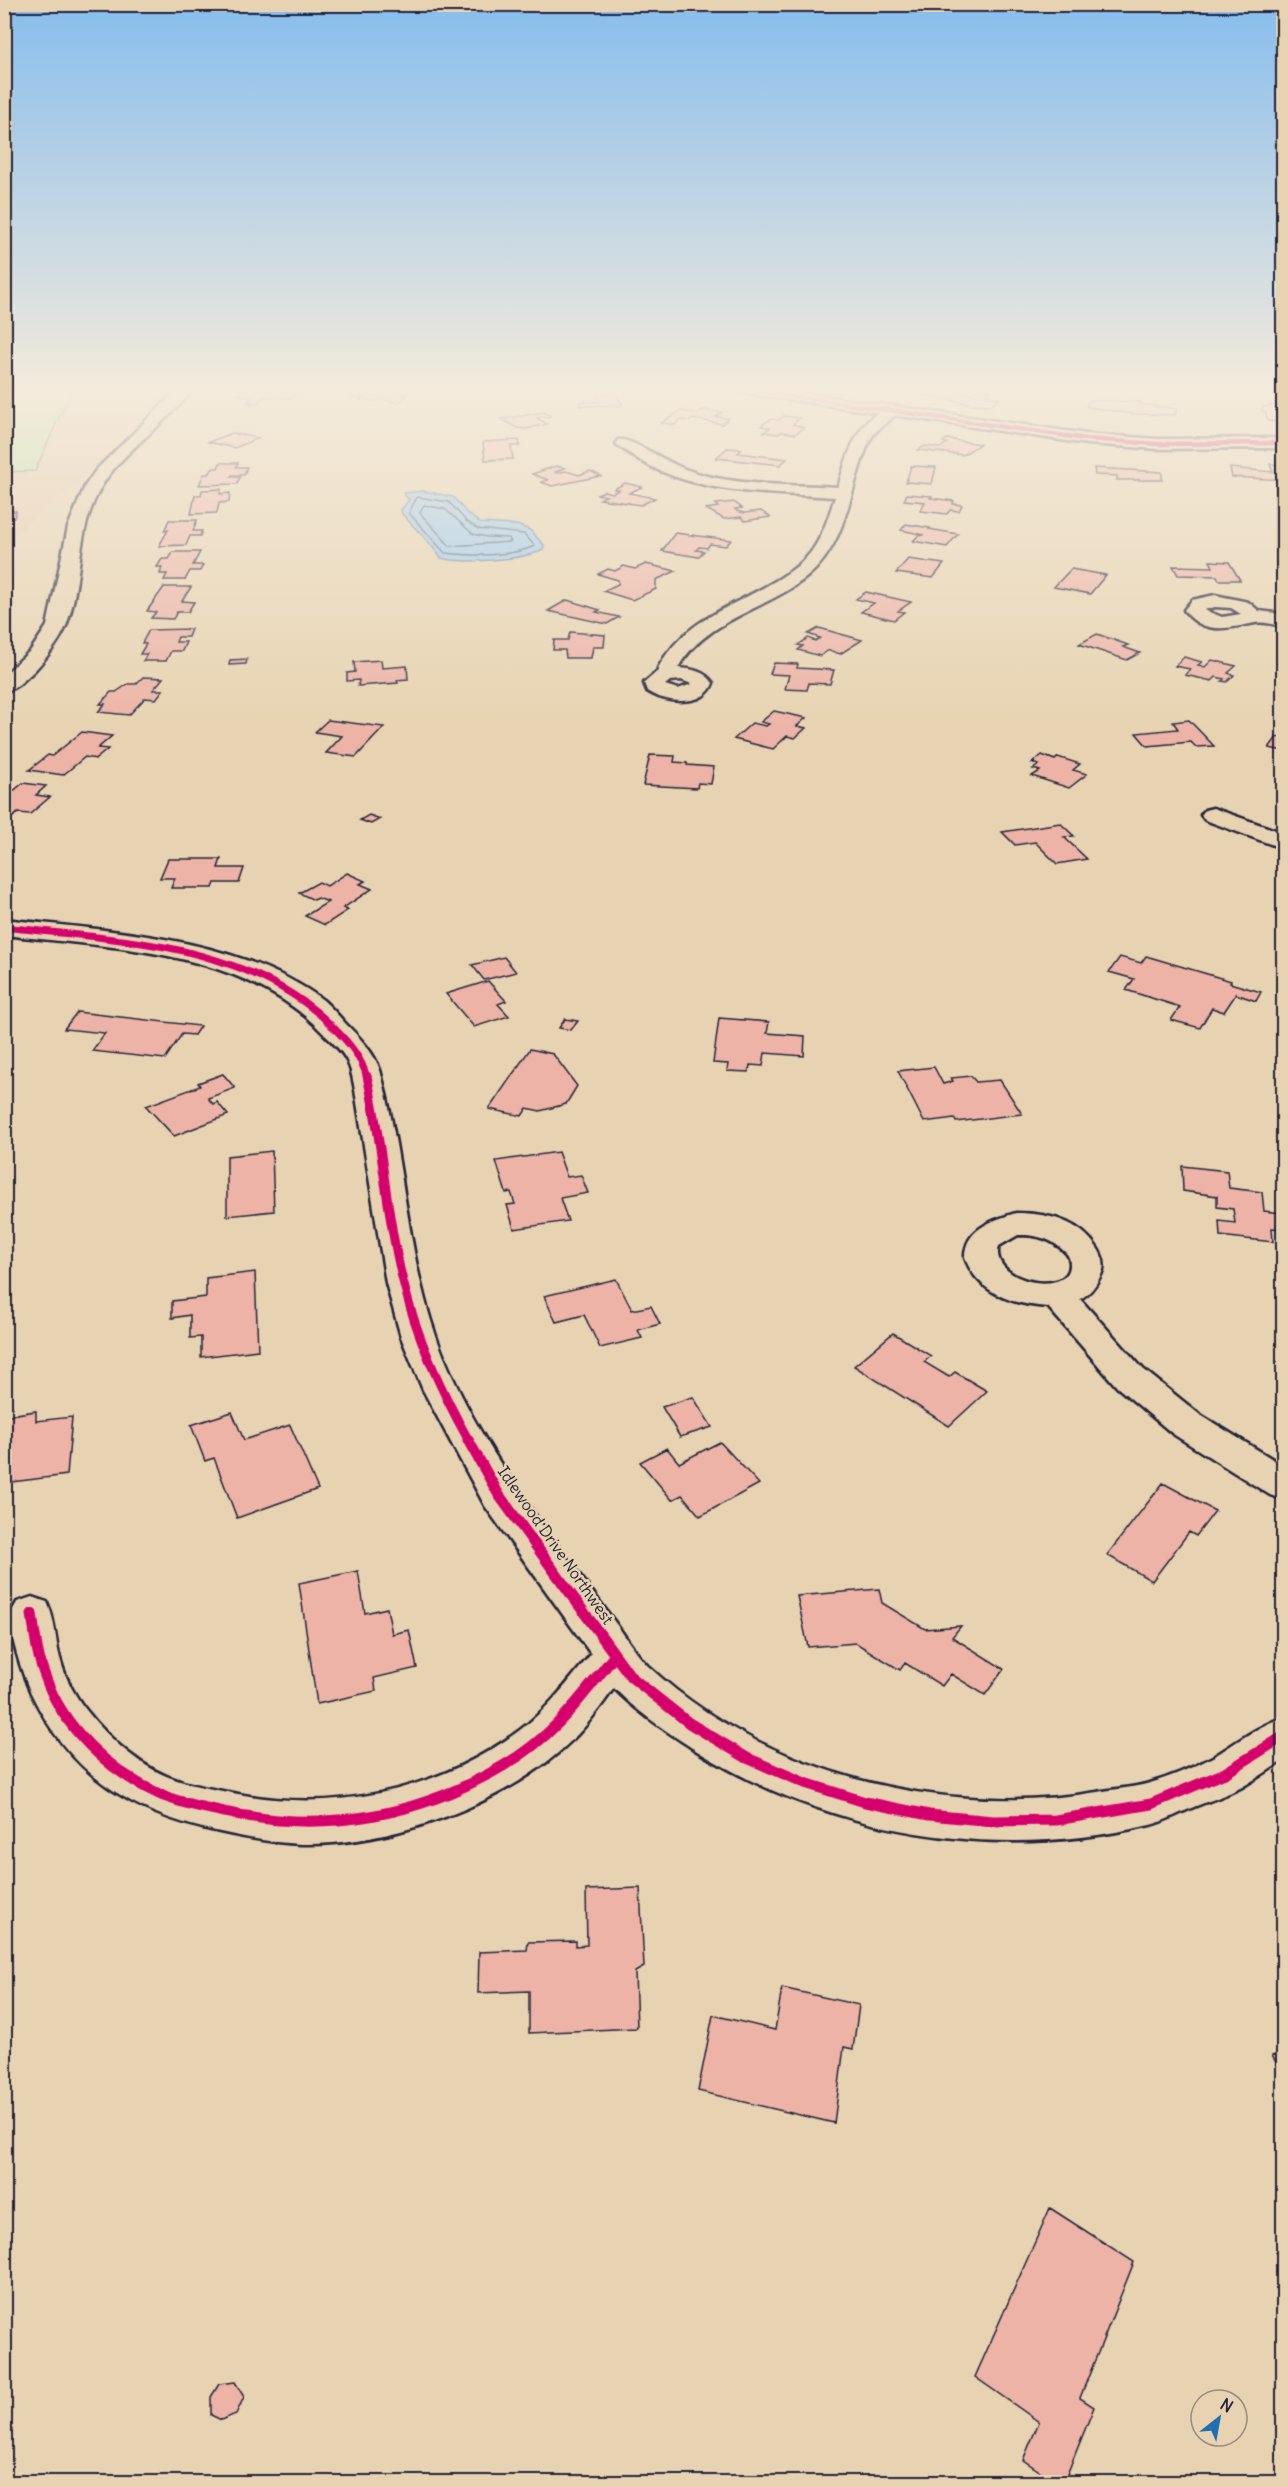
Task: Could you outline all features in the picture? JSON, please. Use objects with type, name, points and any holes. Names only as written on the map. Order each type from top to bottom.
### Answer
[{"type":"street","points":[[4,686],[37,655],[54,631],[60,612],[80,511],[83,504]]},
{"type":"street","points":[[672,674],[668,668],[671,658],[696,634],[789,580],[816,559],[828,539],[839,504]]},
{"type":"street","points":[[1252,616],[1284,620]]},
{"type":"street","points":[[1214,815],[1284,842]]},
{"type":"street","name":"Idlewood Drive Northwest","points":[[4,927],[175,950],[211,958],[252,972],[299,996],[336,1026],[362,1062],[370,1090],[403,1283],[419,1337],[441,1390],[499,1495],[631,1677],[689,1723],[747,1758],[805,1783],[855,1799],[929,1815],[993,1821],[1056,1820],[1151,1804],[1225,1773],[1284,1736]]},
{"type":"street","points":[[1056,1294],[1130,1378],[1186,1424],[1284,1485]]},
{"type":"street","points":[[32,1614],[37,1653],[48,1686],[72,1726],[98,1754],[139,1784],[178,1802],[267,1822],[327,1822],[376,1815],[435,1799],[480,1779],[529,1748],[563,1720],[615,1655]]},
{"type":"shaded area","points":[[5,504],[52,504],[5,543]]},
{"type":"water","points":[[406,504],[459,504],[480,523],[517,525],[530,530],[544,545],[543,550],[492,560],[463,561],[441,558],[401,510]]},
{"type":"building","points":[[193,504],[219,504],[217,513],[191,514]]},
{"type":"building","points":[[715,504],[737,504],[742,508],[735,509],[737,511],[744,513],[761,511],[770,517],[745,521],[741,517],[724,519],[706,509],[718,507]]},
{"type":"building","points":[[924,504],[962,505],[959,511],[950,510],[947,514],[920,511]]},
{"type":"building","points":[[10,506],[12,511],[16,511],[14,518],[10,518],[4,524],[4,507]]},
{"type":"building","points":[[169,520],[197,520],[193,531],[202,531],[200,536],[190,536],[186,545],[159,546],[168,530],[164,531]]},
{"type":"building","points":[[906,524],[958,534],[947,547],[913,541],[918,536],[924,535],[901,530]]},
{"type":"building","points":[[675,533],[731,540],[726,546],[710,544],[707,548],[699,547],[696,550],[704,551],[698,557],[662,551]]},
{"type":"building","points":[[173,552],[200,552],[193,565],[203,565],[200,571],[190,571],[185,580],[164,580],[167,574],[160,574],[162,567],[157,567],[162,559],[169,559]]},
{"type":"building","points":[[908,559],[944,564],[933,578],[896,573]]},
{"type":"building","points":[[1210,561],[1229,562],[1240,580],[1219,580],[1217,576],[1178,575],[1173,566],[1213,567]]},
{"type":"building","points":[[646,564],[676,571],[656,580],[656,589],[632,600],[603,591],[618,584],[618,580],[598,574],[608,569],[615,571],[624,566],[635,569]]},
{"type":"building","points":[[1071,569],[1106,575],[1090,594],[1054,587]]},
{"type":"building","points":[[164,587],[191,587],[182,601],[194,602],[188,612],[177,612],[173,619],[151,618],[156,612],[147,611]]},
{"type":"building","points":[[866,592],[911,602],[898,611],[904,612],[894,620],[861,612],[874,603],[856,599]]},
{"type":"building","points":[[567,600],[600,610],[596,612],[619,617],[607,624],[548,611]]},
{"type":"building","points":[[819,628],[862,640],[840,654],[829,650],[820,656],[798,650],[803,646],[798,645],[808,638],[815,641],[820,638],[808,634]]},
{"type":"building","points":[[191,629],[188,637],[178,637],[176,642],[186,642],[182,651],[171,651],[166,661],[143,661],[147,654],[140,654],[146,644],[142,643],[149,630]]},
{"type":"building","points":[[570,632],[605,635],[604,647],[593,647],[591,658],[566,658],[565,650],[553,650],[554,640],[568,640]]},
{"type":"building","points":[[1097,634],[1128,645],[1123,647],[1140,653],[1127,660],[1079,644]]},
{"type":"building","points":[[1184,657],[1202,662],[1198,665],[1205,667],[1212,660],[1236,666],[1228,673],[1234,675],[1227,682],[1216,677],[1212,681],[1185,675],[1190,669],[1175,666]]},
{"type":"building","points":[[247,659],[246,664],[229,665],[230,660]]},
{"type":"building","points":[[381,660],[382,668],[407,666],[408,679],[397,680],[398,683],[358,686],[359,680],[347,681],[347,673],[355,672],[354,662]]},
{"type":"building","points":[[774,663],[798,664],[797,668],[834,670],[830,684],[809,683],[807,690],[785,689],[789,675],[770,674]]},
{"type":"building","points":[[143,677],[163,678],[153,690],[163,690],[156,699],[145,698],[129,715],[98,712],[105,704],[100,704],[111,692],[116,692],[128,684],[136,684]]},
{"type":"building","points":[[774,711],[806,718],[797,726],[806,728],[795,738],[787,736],[773,749],[734,739],[752,723],[766,726],[769,724],[761,722]]},
{"type":"building","points":[[328,720],[384,727],[356,757],[326,753],[342,736],[315,732]]},
{"type":"building","points":[[1189,720],[1214,746],[1196,747],[1191,742],[1147,746],[1136,733],[1178,729],[1173,722]]},
{"type":"building","points":[[82,732],[112,736],[98,748],[108,749],[96,759],[85,757],[63,775],[29,770],[48,755],[52,756]]},
{"type":"building","points":[[1277,737],[1284,739],[1284,751],[1269,748]]},
{"type":"building","points":[[650,755],[675,756],[674,762],[714,767],[711,784],[698,783],[697,788],[643,785]]},
{"type":"building","points":[[1042,755],[1055,760],[1058,757],[1080,764],[1073,770],[1087,774],[1069,788],[1032,776],[1040,771],[1033,769],[1039,765],[1032,763]]},
{"type":"building","points":[[23,783],[46,786],[36,795],[50,797],[30,814],[18,813],[4,824],[4,793],[12,792]]},
{"type":"building","points":[[369,815],[380,819],[371,824],[360,820]]},
{"type":"building","points":[[1060,823],[1074,836],[1064,837],[1087,859],[1057,864],[1035,842],[1015,845],[1002,832]]},
{"type":"building","points":[[168,859],[221,859],[218,868],[244,868],[239,883],[215,883],[213,888],[171,888],[175,878],[160,878]]},
{"type":"building","points":[[347,873],[365,881],[360,884],[372,889],[343,908],[348,910],[325,925],[305,916],[328,902],[318,898],[314,900],[299,893],[319,882],[327,886]]},
{"type":"building","points":[[1146,956],[1261,992],[1256,1001],[1236,994],[1224,1012],[1212,1008],[1200,1028],[1171,1020],[1180,1007],[1126,990],[1134,979],[1109,972],[1120,957],[1141,963]]},
{"type":"building","points":[[504,957],[516,972],[484,980],[472,965]]},
{"type":"building","points":[[488,981],[506,1001],[498,1004],[509,1016],[474,1027],[446,994]]},
{"type":"building","points":[[77,1012],[200,1026],[194,1035],[182,1034],[165,1059],[92,1051],[105,1033],[64,1029]]},
{"type":"building","points":[[719,1018],[769,1022],[767,1033],[805,1036],[804,1056],[765,1053],[763,1066],[750,1065],[749,1072],[727,1071],[728,1064],[713,1063]]},
{"type":"building","points":[[565,1019],[578,1021],[571,1030],[559,1028]]},
{"type":"building","points":[[530,1049],[553,1054],[577,1086],[566,1104],[540,1111],[527,1108],[522,1116],[489,1109]]},
{"type":"building","points":[[934,1067],[943,1084],[953,1081],[951,1078],[971,1076],[976,1082],[1000,1080],[1022,1114],[956,1122],[954,1118],[924,1122],[898,1071]]},
{"type":"building","points":[[223,1074],[235,1088],[208,1098],[213,1104],[217,1102],[228,1115],[174,1136],[146,1106],[200,1086],[198,1083]]},
{"type":"building","points":[[272,1151],[274,1211],[227,1216],[227,1156]]},
{"type":"building","points":[[558,1152],[567,1177],[581,1175],[588,1193],[560,1198],[568,1221],[514,1229],[507,1205],[515,1204],[511,1192],[506,1193],[496,1161]]},
{"type":"building","points":[[1182,1166],[1227,1171],[1229,1188],[1262,1192],[1264,1211],[1282,1213],[1284,1229],[1272,1228],[1273,1242],[1220,1236],[1219,1221],[1235,1223],[1233,1209],[1217,1207],[1217,1196],[1183,1191]]},
{"type":"building","points":[[255,1272],[258,1350],[201,1357],[201,1337],[190,1338],[190,1315],[172,1318],[172,1301],[206,1297],[206,1278]]},
{"type":"building","points":[[616,1279],[632,1310],[651,1306],[660,1324],[638,1330],[642,1338],[600,1348],[584,1315],[556,1322],[544,1296]]},
{"type":"building","points":[[893,1333],[931,1356],[924,1362],[949,1377],[955,1372],[987,1391],[949,1426],[854,1366]]},
{"type":"building","points":[[693,1397],[712,1427],[680,1437],[662,1407]]},
{"type":"building","points":[[36,1411],[36,1421],[72,1417],[67,1475],[4,1483],[4,1416]]},
{"type":"building","points":[[232,1412],[244,1440],[290,1425],[318,1489],[237,1518],[214,1458],[205,1461],[191,1425]]},
{"type":"building","points":[[720,1442],[759,1484],[700,1516],[682,1495],[672,1500],[640,1462],[667,1448],[679,1463]]},
{"type":"building","points":[[1163,1483],[1215,1511],[1196,1536],[1189,1532],[1152,1581],[1107,1555]]},
{"type":"building","points":[[358,1571],[365,1613],[387,1608],[392,1634],[409,1630],[417,1668],[374,1678],[376,1691],[317,1704],[299,1583]]},
{"type":"building","points":[[879,1589],[882,1603],[925,1629],[961,1626],[952,1637],[1004,1669],[985,1695],[951,1674],[942,1686],[905,1663],[900,1670],[856,1643],[808,1647],[797,1596]]},
{"type":"building","points":[[640,1888],[644,1967],[635,1972],[637,2028],[529,2033],[529,1991],[478,1993],[479,1952],[527,1950],[528,1942],[576,1941],[576,1946],[587,1945],[586,1890]]},
{"type":"building","points":[[782,1988],[859,2005],[853,2049],[844,2047],[834,2123],[698,2091],[713,2015],[775,2030]]},
{"type":"building","points":[[1284,2052],[1284,2075],[1272,2056]]},
{"type":"building","points":[[1050,2208],[1134,2262],[1080,2398],[1094,2407],[1064,2482],[1056,2482],[1023,2460],[1039,2422],[975,2377]]},
{"type":"building","points":[[235,2382],[244,2397],[236,2414],[221,2420],[211,2415],[211,2397],[219,2384]]},
{"type":"cycle path","points":[[4,927],[140,944],[188,953],[234,966],[277,983],[314,1007],[344,1038],[357,1054],[366,1074],[403,1283],[419,1337],[441,1390],[499,1495],[631,1677],[689,1723],[747,1758],[805,1783],[865,1802],[929,1815],[993,1821],[1056,1820],[1151,1804],[1225,1773],[1284,1736]]},
{"type":"cycle path","points":[[32,1614],[39,1659],[57,1704],[70,1723],[102,1757],[140,1784],[180,1802],[250,1817],[288,1822],[314,1823],[366,1817],[425,1802],[462,1788],[502,1767],[546,1736],[577,1704],[615,1655]]}]
